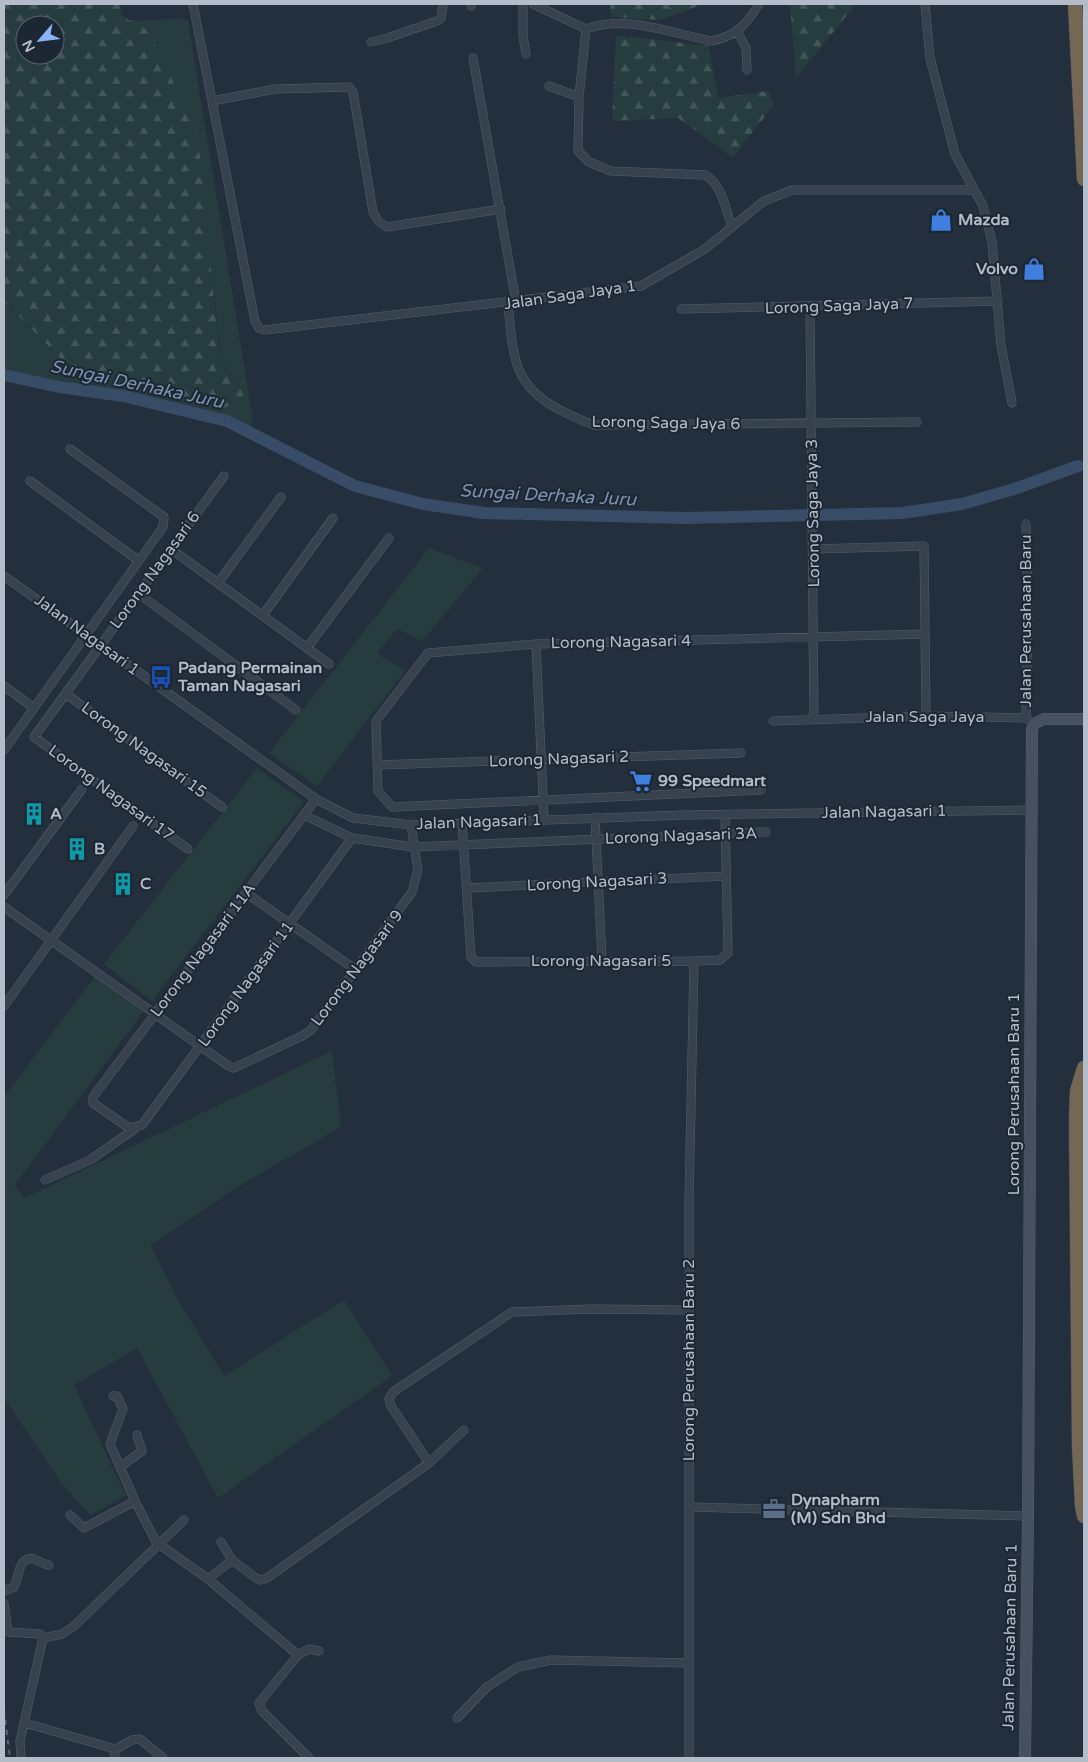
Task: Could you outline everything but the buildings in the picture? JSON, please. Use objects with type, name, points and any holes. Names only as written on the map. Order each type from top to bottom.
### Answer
[{"type":"highway","points":[[1075,4],[1084,179]]},
{"type":"highway","points":[[1083,1511],[1076,1121],[1077,1091],[1084,1068]]},
{"type":"street","points":[[193,4],[212,101],[275,89],[349,88],[353,92],[373,212],[379,222],[387,227],[501,208]]},
{"type":"street","points":[[371,42],[437,21],[442,15],[443,4]]},
{"type":"street","points":[[523,4],[523,36],[526,54]]},
{"type":"street","points":[[533,4],[586,29],[601,23],[621,22],[711,41],[722,39],[737,31],[748,22],[759,4]]},
{"type":"street","points":[[925,4],[930,58],[955,154],[983,206],[992,242],[1001,345],[1012,403]]},
{"type":"street","points":[[586,29],[579,96],[578,151],[589,162],[611,171],[705,175],[715,182],[719,189],[732,227]]},
{"type":"street","points":[[737,31],[746,48],[747,70]]},
{"type":"street","name":"Lorong Saga Jaya 6","points":[[473,58],[501,208],[512,303],[513,350],[525,384],[542,400],[581,421],[594,425],[917,422]]},
{"type":"street","points":[[549,86],[579,96]]},
{"type":"street","name":"Jalan Saga Jaya 1","points":[[212,101],[255,321],[259,328],[265,330],[512,303],[641,286],[705,249],[764,201],[792,190],[974,190]]},
{"type":"street","name":"Lorong Saga Jaya 7","points":[[681,309],[810,308],[998,301]]},
{"type":"street","name":"Lorong Saga Jaya 3","points":[[810,308],[814,718]]},
{"type":"street","points":[[4,750],[163,527],[164,517],[70,449]]},
{"type":"street","name":"Lorong Nagasari 6","points":[[34,737],[224,476]]},
{"type":"street","points":[[30,481],[138,561]]},
{"type":"street","points":[[218,583],[281,497]]},
{"type":"street","points":[[263,615],[333,518]]},
{"type":"street","name":"Jalan Perusahaan Baru","points":[[1026,524],[1030,721]]},
{"type":"street","points":[[307,648],[389,538]]},
{"type":"street","points":[[813,549],[924,546],[926,716]]},
{"type":"street","points":[[171,549],[330,664]]},
{"type":"street","name":"Jalan Nagasari 1","points":[[4,576],[316,799],[353,818],[411,825],[595,817],[1031,810]]},
{"type":"street","points":[[139,594],[296,710]]},
{"type":"street","name":"Lorong Nagasari 4","points":[[377,765],[376,721],[428,652],[536,644],[925,634]]},
{"type":"street","points":[[536,644],[544,819]]},
{"type":"street","points":[[4,686],[34,708]]},
{"type":"street","name":"Lorong Nagasari 15","points":[[66,694],[222,807]]},
{"type":"street","name":"Jalan Saga Jaya","points":[[773,721],[814,718],[926,716],[1030,721]]},
{"type":"street","points":[[1030,721],[1084,719]]},
{"type":"street","name":"Lorong Perusahaan Baru 1","points":[[1028,1516],[1032,729],[1030,721]]},
{"type":"street","name":"Lorong Nagasari 17","points":[[34,737],[188,849]]},
{"type":"street","name":"Lorong Nagasari 2","points":[[377,765],[741,753]]},
{"type":"street","points":[[377,765],[378,791],[392,806],[761,790]]},
{"type":"street","points":[[4,895],[82,789]]},
{"type":"street","name":"Lorong Nagasari 11A","points":[[137,1127],[129,1128],[93,1102],[93,1098],[316,799]]},
{"type":"street","points":[[725,814],[726,876]]},
{"type":"street","name":"Jalan Nagasari 1","points":[[304,815],[352,838],[413,847],[596,839]]},
{"type":"street","points":[[595,817],[602,960]]},
{"type":"street","points":[[462,822],[467,888]]},
{"type":"street","name":"Lorong Nagasari 9","points":[[201,1046],[234,1068],[311,1030],[412,892],[418,870],[411,825]]},
{"type":"street","points":[[4,1004],[132,826]]},
{"type":"street","name":"Lorong Nagasari 3A","points":[[596,839],[766,832]]},
{"type":"street","name":"Lorong Nagasari 11","points":[[45,1180],[90,1160],[137,1127],[153,1113],[352,838]]},
{"type":"street","name":"Lorong Nagasari 3","points":[[467,888],[726,876]]},
{"type":"street","name":"Lorong Nagasari 5","points":[[467,888],[472,957],[476,962],[720,960],[728,954],[726,876]]},
{"type":"street","points":[[246,893],[356,970]]},
{"type":"street","points":[[4,907],[201,1046]]},
{"type":"street","name":"Lorong Perusahaan Baru 2","points":[[689,1758],[689,1310],[694,961]]},
{"type":"street","points":[[429,1463],[391,1406],[389,1398],[393,1392],[512,1312],[689,1310]]},
{"type":"street","points":[[113,1396],[117,1396],[123,1409],[110,1444],[135,1501],[158,1544],[208,1579],[298,1656]]},
{"type":"street","points":[[221,1542],[232,1560],[261,1580],[267,1578],[429,1463],[464,1430]]},
{"type":"street","points":[[120,1467],[142,1451],[137,1435]]},
{"type":"street","points":[[70,1515],[81,1526],[88,1528],[135,1501]]},
{"type":"street","points":[[690,1508],[1028,1516]]},
{"type":"street","name":"Jalan Perusahaan Baru 1","points":[[1025,1758],[1028,1516]]},
{"type":"street","points":[[43,1638],[62,1634],[73,1627],[184,1520]]},
{"type":"street","points":[[4,1591],[14,1587],[20,1565],[25,1560],[33,1559],[49,1565]]},
{"type":"street","points":[[208,1579],[232,1560]]},
{"type":"street","points":[[4,1603],[8,1632],[40,1634],[43,1638]]},
{"type":"street","points":[[21,1758],[20,1740],[43,1638]]},
{"type":"street","points":[[309,1758],[259,1706],[260,1700],[298,1656],[309,1649],[319,1651]]},
{"type":"street","points":[[457,1718],[487,1687],[518,1666],[551,1660],[688,1663]]},
{"type":"street","points":[[25,1723],[108,1746],[114,1754],[132,1740],[140,1739],[163,1758]]},
{"type":"green space","points":[[4,4],[120,4],[121,13],[128,20],[138,21],[148,31],[195,126],[202,169],[221,360],[243,392],[244,398],[240,403],[220,409],[88,379],[71,369],[4,301]]},
{"type":"green space","points":[[610,4],[703,4],[661,20],[611,17]]},
{"type":"green space","points":[[790,4],[856,4],[796,78]]},
{"type":"green space","points":[[181,18],[188,21],[253,420],[251,427],[224,416],[4,372],[4,301],[71,369],[79,374],[220,409],[240,403],[244,399],[240,386],[221,360],[196,131],[148,31],[138,21]]},
{"type":"green space","points":[[616,35],[709,46],[718,98],[768,91],[774,105],[733,157],[678,118],[612,121]]},
{"type":"green space","points":[[429,548],[483,568],[422,641],[397,629],[377,653],[405,671],[317,786],[269,753]]},
{"type":"green space","points":[[257,768],[304,802],[152,1001],[104,964]]},
{"type":"green space","points":[[95,976],[143,1012],[15,1185],[24,1198],[332,1051],[341,1127],[239,1186],[151,1245],[176,1297],[224,1376],[344,1300],[392,1376],[218,1498],[137,1348],[74,1385],[126,1496],[90,1515],[61,1483],[4,1398],[4,1097]]},
{"type":"waterway","name":"Sungai Derhaka Juru","points":[[4,375],[59,387],[123,396],[227,421],[355,486],[423,504],[484,513],[686,518],[902,513],[962,504],[1014,489],[1078,466]]},
{"type":"railway","points":[[4,1710],[10,1758]]},
{"type":"place","name":"Mazda","points":[[941,220]]},
{"type":"place","name":"Volvo","points":[[1034,269]]},
{"type":"place","name":"Padang Permainan Taman Nagasari","points":[[161,677]]},
{"type":"place","name":"99 Speedmart","points":[[641,781]]},
{"type":"place","name":"A","points":[[34,814]]},
{"type":"place","name":"B","points":[[77,849]]},
{"type":"place","name":"C","points":[[123,884]]},
{"type":"place","name":"Dynapharm (M) Sdn Bhd","points":[[774,1509]]}]
